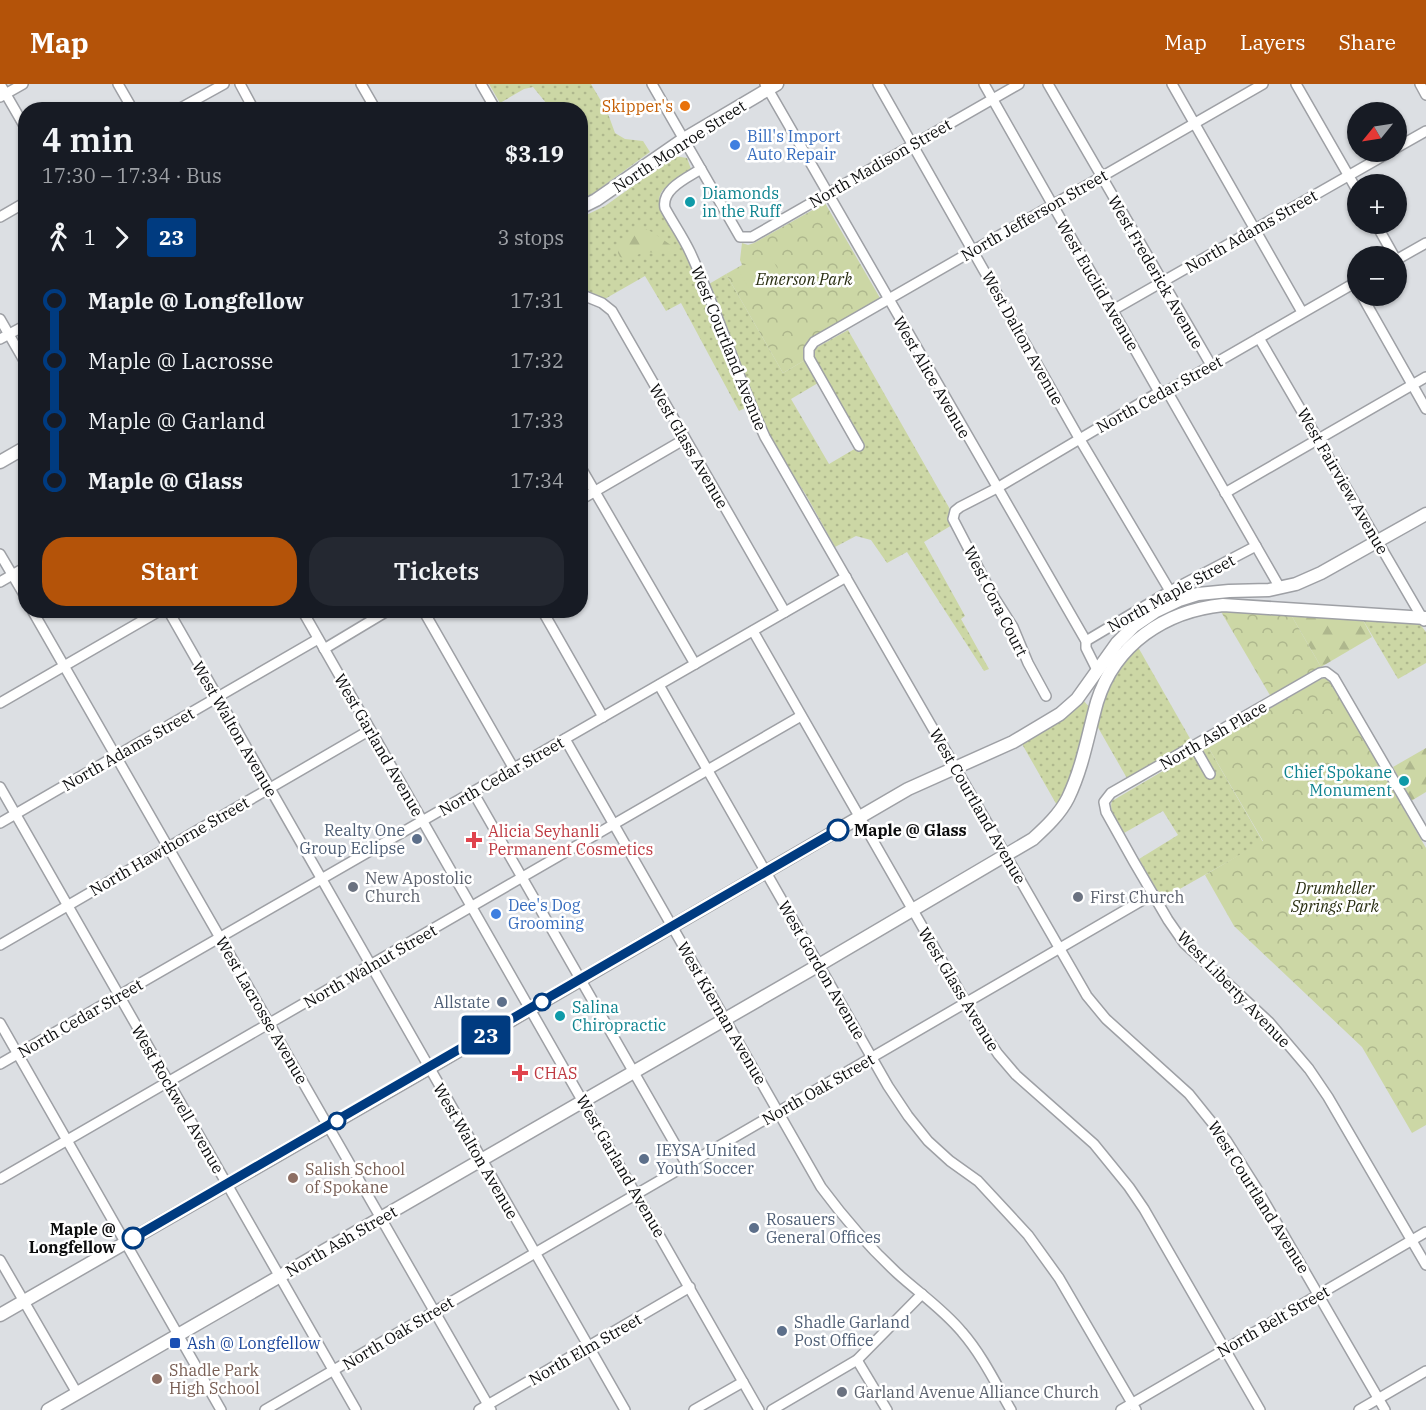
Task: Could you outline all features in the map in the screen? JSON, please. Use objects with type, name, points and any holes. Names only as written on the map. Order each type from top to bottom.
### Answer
[{"type":"main road","name":"North Monroe Street","points":[[588,204],[602,197],[684,139],[770,86]]},
{"type":"main road","points":[[0,462],[18,452]]},
{"type":"main road","points":[[0,1315],[908,789],[1013,742],[1060,714],[1077,699],[1109,651],[1134,626],[1171,603],[1187,597],[1214,592],[1280,588],[1307,580],[1426,514]]},
{"type":"main road","name":"North Ash Street","points":[[48,1410],[725,1020],[1033,839],[1053,821],[1068,799],[1080,769],[1098,699],[1107,677],[1128,649],[1157,625],[1190,610],[1223,605],[1425,620]]},
{"type":"street","points":[[0,84],[3,95],[18,117]]},
{"type":"street","points":[[3,95],[23,84]]},
{"type":"street","points":[[118,84],[128,102]]},
{"type":"street","points":[[192,102],[224,84]]},
{"type":"street","points":[[240,84],[250,102]]},
{"type":"street","points":[[361,84],[371,102]]},
{"type":"street","points":[[481,84],[491,102]]},
{"type":"street","points":[[652,84],[701,169]]},
{"type":"street","name":"West Dalton Avenue","points":[[878,84],[1079,438],[1170,591]]},
{"type":"street","name":"West Euclid Avenue","points":[[984,84],[1113,310],[1280,588]]},
{"type":"street","name":"North Madison Street","points":[[701,169],[740,237],[752,237],[1019,84]]},
{"type":"street","name":"West Frederick Avenue","points":[[1048,84],[1211,365]]},
{"type":"street","points":[[1172,84],[1302,312]]},
{"type":"street","name":"North Jefferson Street","points":[[859,446],[810,358],[808,349],[814,342],[1263,84]]},
{"type":"street","points":[[1296,84],[1347,174]]},
{"type":"street","points":[[1419,84],[1426,95]]},
{"type":"street","name":"West Alice Avenue","points":[[770,86],[828,194],[1086,641],[1086,648],[1097,670]]},
{"type":"street","points":[[1407,142],[1426,131]]},
{"type":"street","name":"North Adams Street","points":[[1352,174],[1372,162]]},
{"type":"street","name":"West Courtland Avenue","points":[[701,169],[667,193],[665,208],[689,251],[713,306],[750,405],[765,436],[1087,996],[1106,1019],[1176,1080],[1209,1116],[1257,1189],[1385,1410]]},
{"type":"street","name":"North Adams Street","points":[[1113,310],[1347,177]]},
{"type":"street","points":[[0,217],[18,207]]},
{"type":"street","points":[[1407,252],[1426,243]]},
{"type":"street","name":"North Cedar Street","points":[[960,507],[1302,312],[1347,289]]},
{"type":"street","name":"West Glass Avenue","points":[[588,297],[602,303],[612,311],[784,612]]},
{"type":"street","points":[[1368,306],[1426,409]]},
{"type":"street","points":[[0,320],[4,337],[18,354]]},
{"type":"street","points":[[4,337],[18,329]]},
{"type":"street","name":"West Fairview Avenue","points":[[1259,338],[1425,620]]},
{"type":"street","points":[[1225,493],[1426,377]]},
{"type":"street","points":[[588,496],[685,439]]},
{"type":"street","points":[[588,480],[695,664]]},
{"type":"street","name":"West Cora Court","points":[[960,507],[955,511],[953,519],[1012,627],[1046,696]]},
{"type":"street","name":"North Maple Street","points":[[1086,641],[1170,591],[1256,546]]},
{"type":"street","points":[[0,554],[18,584]]},
{"type":"street","points":[[0,582],[18,571]]},
{"type":"street","name":"North Cedar Street","points":[[0,1064],[846,577]]},
{"type":"street","name":"West Lacrosse Avenue","points":[[37,618],[489,1407]]},
{"type":"street","points":[[0,704],[147,618]]},
{"type":"street","name":"West Walton Avenue","points":[[173,618],[625,1410]]},
{"type":"street","name":"West Garland Avenue","points":[[306,618],[759,1410]]},
{"type":"street","points":[[324,648],[375,618]]},
{"type":"street","points":[[428,618],[514,769]]},
{"type":"street","points":[[547,618],[603,717]]},
{"type":"street","name":"West Glass Avenue","points":[[753,631],[965,1002],[998,1054],[1016,1075],[1094,1143],[1129,1186],[1260,1410]]},
{"type":"street","name":"North Adams Street","points":[[0,823],[318,639]]},
{"type":"street","name":"North Ash Place","points":[[1104,802],[1111,794],[1318,674],[1326,672],[1334,678],[1426,836]]},
{"type":"street","name":"West Gordon Avenue","points":[[659,685],[908,1116],[928,1140],[950,1161],[978,1181],[1029,1235],[1059,1278],[1134,1407]]},
{"type":"street","name":"North Walnut Street","points":[[0,1179],[801,716]]},
{"type":"street","name":"North Hawthorne Street","points":[[0,945],[370,730]]},
{"type":"street","name":"West Kiernan Avenue","points":[[565,739],[821,1186],[838,1210],[879,1256],[945,1313],[964,1334],[1011,1410]]},
{"type":"street","points":[[1194,746],[1210,774]]},
{"type":"street","name":"West Rockwell Avenue","points":[[0,787],[356,1410]]},
{"type":"street","points":[[473,792],[687,1165]]},
{"type":"street","name":"West Liberty Avenue","points":[[1104,802],[1106,812],[1184,943],[1262,1016],[1309,1069],[1426,1265]]},
{"type":"street","name":"North Oak Street","points":[[265,1410],[1153,894]]},
{"type":"street","points":[[0,1023],[222,1410]]},
{"type":"street","name":"North Belt Street","points":[[1120,1410],[1134,1407],[1225,1349],[1426,1232]]},
{"type":"street","points":[[0,1260],[77,1393]]},
{"type":"street","name":"North Elm Street","points":[[479,1410],[489,1407],[690,1287]]},
{"type":"street","points":[[772,1410],[857,1360],[922,1294]]},
{"type":"street","points":[[857,1360],[887,1410]]},
{"type":"street","points":[[1359,1410],[1426,1371]]},
{"type":"street","points":[[694,1410],[743,1382]]},
{"type":"green space","points":[[489,84],[591,84],[607,111],[615,133],[625,139],[643,141],[650,152],[588,196],[588,102],[545,102],[533,87],[524,89],[499,102]]},
{"type":"green space","points":[[675,156],[687,158],[691,169],[662,191],[659,201],[668,224],[695,271],[747,407],[739,411],[681,303],[666,311],[645,276],[603,300],[588,294],[588,214],[605,206]]},
{"type":"green space","name":"Emerson Park","points":[[825,203],[880,298],[879,301],[811,339],[804,348],[805,360],[783,373],[726,274],[742,265],[740,260],[742,243],[748,245],[754,243]]},
{"type":"green space","points":[[641,227],[678,250],[676,254],[644,252],[628,259],[620,257],[619,240]]},
{"type":"green space","points":[[768,252],[779,271],[749,289],[738,269]]},
{"type":"green space","points":[[726,274],[783,373],[805,360],[818,383],[791,399],[829,464],[863,444],[812,354],[814,349],[848,330],[951,511],[952,525],[924,542],[965,616],[961,619],[989,669],[984,671],[907,552],[887,563],[871,540],[856,536],[835,547],[806,495],[766,434],[753,402],[709,284]]},
{"type":"green space","points":[[1220,610],[1290,613],[1321,667],[1271,697]]},
{"type":"green space","points":[[1290,613],[1363,620],[1372,637],[1321,667]]},
{"type":"green space","points":[[1363,620],[1419,623],[1426,632],[1426,663],[1398,679]]},
{"type":"green space","points":[[1138,647],[1192,742],[1128,780],[1096,724],[1112,683]]},
{"type":"green space","name":"Drumheller Springs Park","points":[[1326,678],[1330,681],[1426,848],[1426,1125],[1412,1133],[1362,1047],[1234,926],[1205,875],[1263,841],[1207,745]]},
{"type":"green space","points":[[1083,700],[1091,709],[1076,769],[1058,807],[1022,744],[1060,721]]},
{"type":"green space","points":[[1207,745],[1263,842],[1162,899],[1139,859],[1178,835],[1163,811],[1124,833],[1113,814],[1112,801]]},
{"type":"green space","points":[[1426,748],[1426,792],[1411,801],[1393,767]]},
{"type":"bus line","name":"23","points":[[133,1238],[838,830]]},
{"type":"place","name":"Skipper's","points":[[685,106]]},
{"type":"place","name":"Bill's Import Auto Repair","points":[[735,145]]},
{"type":"place","name":"Diamonds in the Ruff","points":[[690,202]]},
{"type":"place","name":"Chief Spokane Monument","points":[[1404,781]]},
{"type":"place","name":"Maple @ Glass","points":[[838,830]]},
{"type":"place","name":"Realty One Group Eclipse","points":[[417,839]]},
{"type":"place","name":"Alicia Seyhanli Permanent Cosmetics","points":[[474,840]]},
{"type":"place","name":"New Apostolic Church","points":[[353,887]]},
{"type":"place","name":"First Church","points":[[1078,897]]},
{"type":"place","name":"Dee's Dog Grooming","points":[[496,914]]},
{"type":"place","name":"Allstate","points":[[502,1002]]},
{"type":"place","name":"Salina Chiropractic","points":[[560,1016]]},
{"type":"place","name":"CHAS","points":[[520,1073]]},
{"type":"place","name":"IEYSA United Youth Soccer","points":[[644,1159]]},
{"type":"place","name":"Salish School of Spokane","points":[[293,1178]]},
{"type":"place","name":"Rosauers General Offices","points":[[754,1228]]},
{"type":"place","name":"Maple @ Longfellow","points":[[133,1238]]},
{"type":"place","name":"Shadle Garland Post Office","points":[[782,1331]]},
{"type":"place","name":"Ash @ Longfellow","points":[[175,1343]]},
{"type":"place","name":"Shadle Park High School","points":[[157,1379]]},
{"type":"place","name":"Garland Avenue Alliance Church","points":[[842,1392]]}]
